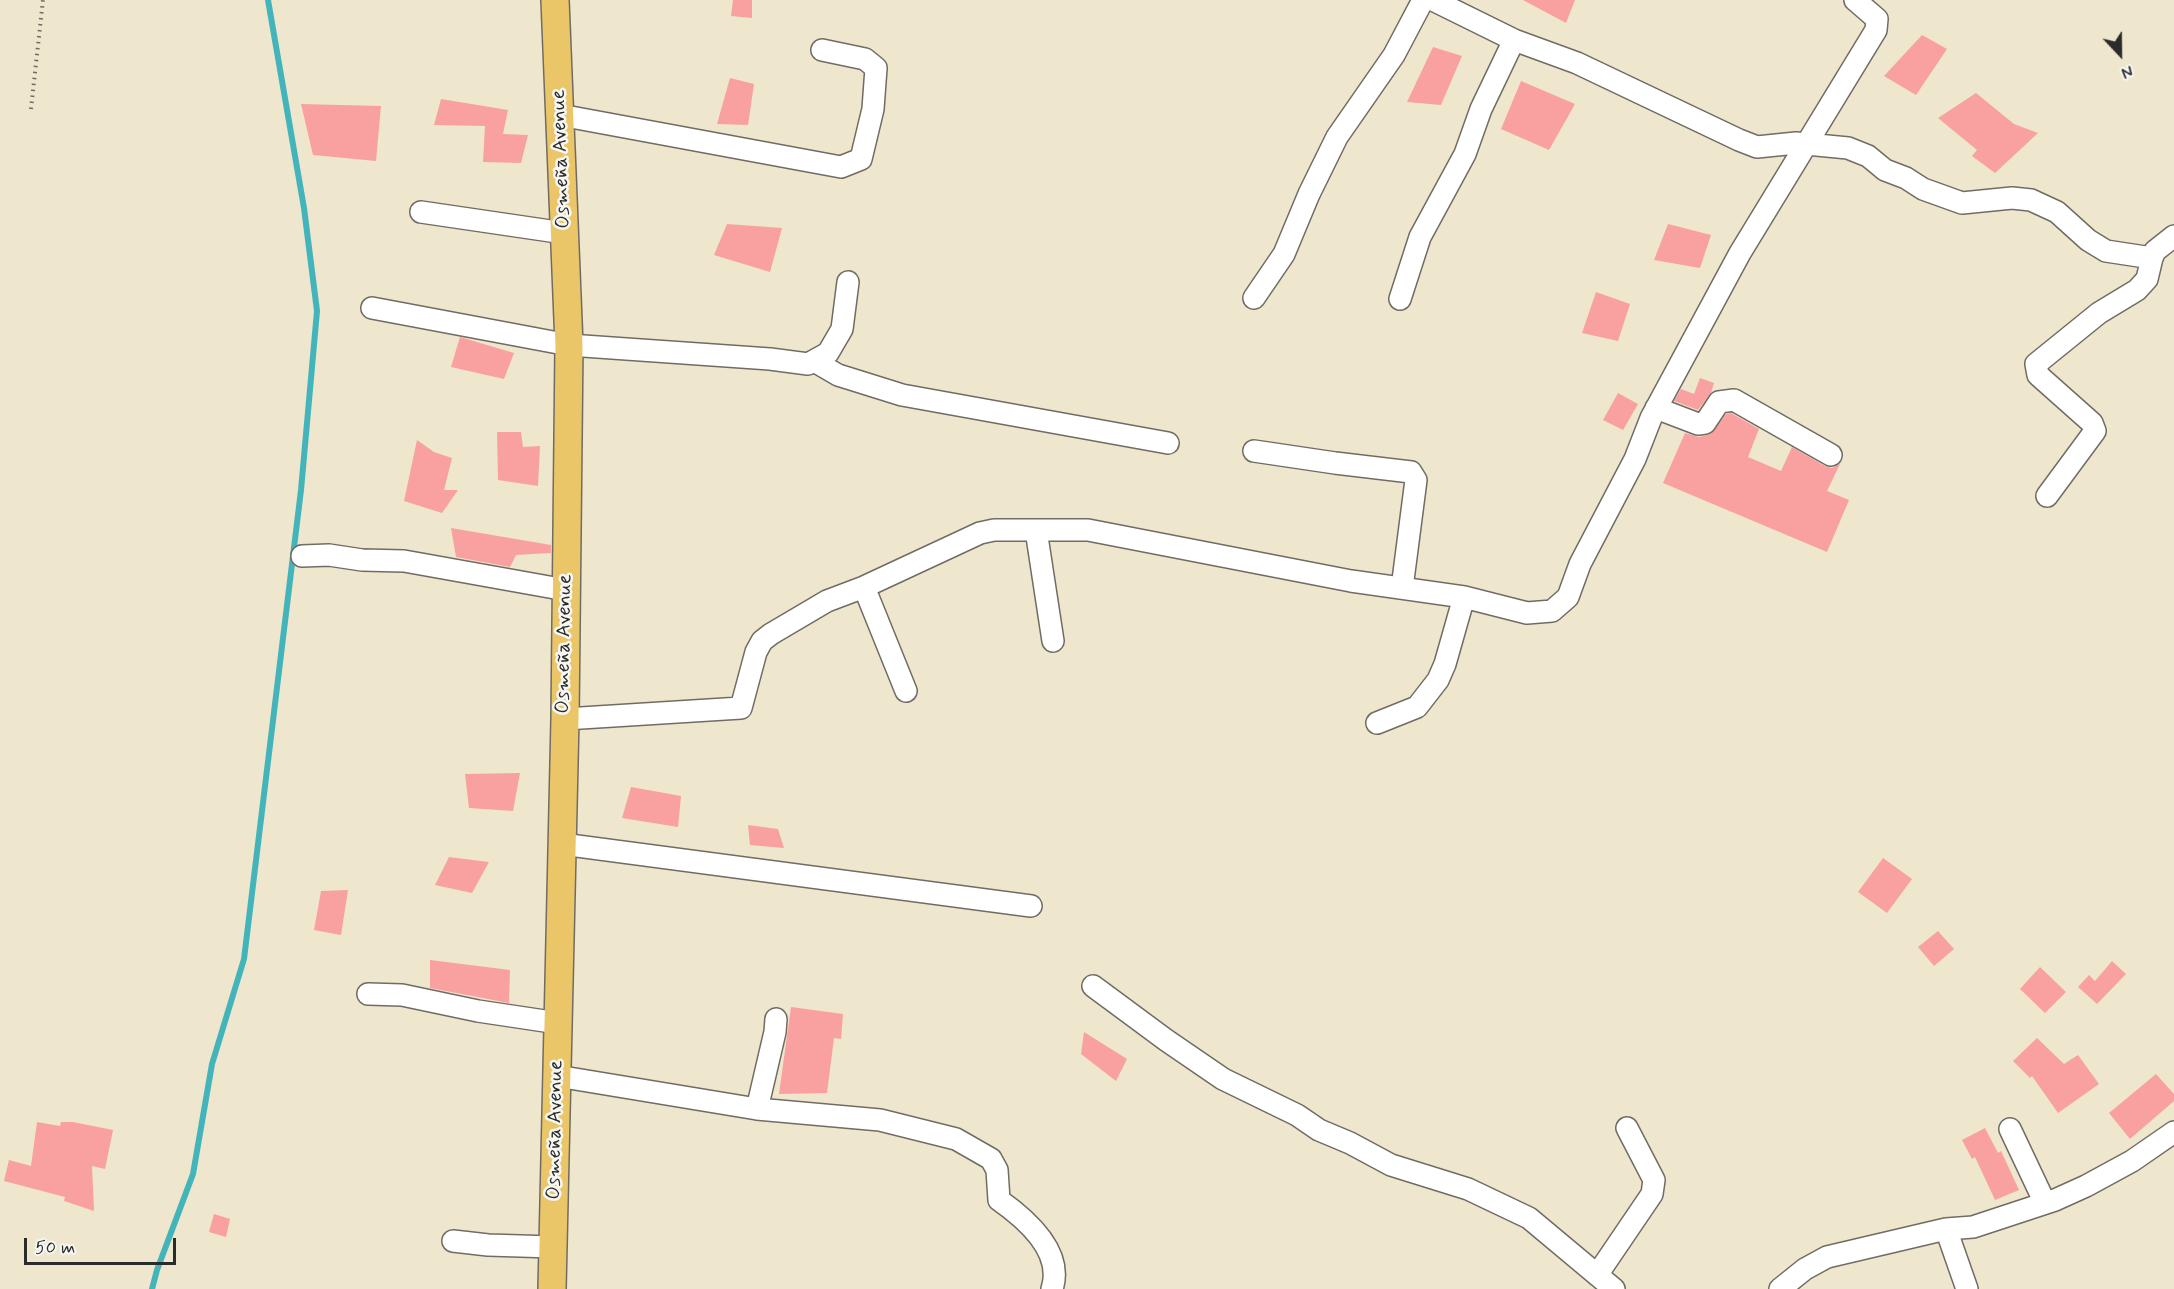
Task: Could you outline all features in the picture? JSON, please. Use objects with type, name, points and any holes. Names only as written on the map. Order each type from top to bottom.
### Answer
[{"type":"main road","name":"Osmeña Avenue","points":[[552,1289],[565,719],[569,345],[555,0]]},
{"type":"street","points":[[1254,298],[1284,254],[1337,137],[1394,55],[1423,0]]},
{"type":"street","points":[[1433,0],[1514,40],[1577,63],[1757,147],[1777,144],[1808,144],[1848,148],[1868,156],[1885,170],[1906,178],[1923,189],[1962,203],[2012,198],[2031,200],[2057,212],[2088,240],[2106,251],[2152,258]]},
{"type":"street","points":[[565,719],[741,708],[756,652],[762,641],[827,601],[980,533],[994,530],[1088,530],[1339,579],[1464,597],[1527,613],[1552,611],[1568,597],[1580,564],[1635,459],[1656,408],[1740,253],[1876,30],[1877,19],[1855,0]]},
{"type":"street","points":[[1400,299],[1420,237],[1466,154],[1481,109],[1514,40]]},
{"type":"street","points":[[560,115],[841,167],[861,159],[873,109],[876,68],[865,58],[822,50]]},
{"type":"street","points":[[421,212],[564,233]]},
{"type":"street","points":[[2046,496],[2095,431],[2092,423],[2038,375],[2036,364],[2099,313],[2138,290],[2147,279],[2155,251],[2174,236]]},
{"type":"street","points":[[372,308],[569,345],[771,359],[808,364],[828,353],[842,329],[848,282]]},
{"type":"street","points":[[814,361],[838,375],[902,395],[1168,443]]},
{"type":"street","points":[[1656,408],[1698,424],[1705,423],[1719,402],[1734,400],[1832,455]]},
{"type":"street","points":[[1254,451],[1411,472],[1416,480],[1402,588]]},
{"type":"street","points":[[1036,530],[1053,640]]},
{"type":"street","points":[[302,556],[329,555],[362,560],[404,561],[566,590]]},
{"type":"street","points":[[864,586],[906,691]]},
{"type":"street","points":[[1377,723],[1417,707],[1438,680],[1445,664],[1464,597]]},
{"type":"street","points":[[562,844],[1031,906]]},
{"type":"street","points":[[1093,986],[1223,1079],[1298,1115],[1319,1130],[1350,1143],[1391,1165],[1468,1189],[1529,1218],[1614,1289]]},
{"type":"street","points":[[368,994],[402,995],[478,1011],[558,1023]]},
{"type":"street","points":[[757,1109],[776,1019]]},
{"type":"street","points":[[557,1076],[757,1109],[880,1120],[956,1139],[991,1159],[997,1170],[999,1200],[1020,1215],[1050,1254],[1054,1265],[1052,1289]]},
{"type":"street","points":[[1597,1275],[1652,1194],[1654,1180],[1627,1128]]},
{"type":"street","points":[[2010,1129],[2045,1203]]},
{"type":"street","points":[[1780,1289],[1805,1269],[1827,1257],[1946,1229],[1973,1227],[2045,1203],[2086,1186],[2123,1166],[2174,1132]]},
{"type":"street","points":[[1946,1229],[1967,1289]]},
{"type":"street","points":[[453,1241],[488,1245],[553,1247]]},
{"type":"path","points":[[30,109],[43,0]]},
{"type":"building","points":[[733,0],[752,0],[752,18],[731,16]]},
{"type":"building","points":[[1523,0],[1575,0],[1566,23]]},
{"type":"building","points":[[1922,35],[1947,49],[1916,95],[1884,76]]},
{"type":"building","points":[[1433,47],[1462,56],[1441,105],[1407,102]]},
{"type":"building","points":[[730,78],[754,84],[748,125],[717,124]]},
{"type":"building","points":[[1521,81],[1575,104],[1549,150],[1501,129]]},
{"type":"building","points":[[1976,93],[2014,124],[2038,133],[1995,173],[1972,156],[1977,150],[1938,118]]},
{"type":"building","points":[[441,99],[508,110],[503,134],[528,135],[521,163],[483,162],[485,126],[434,125]]},
{"type":"building","points":[[301,104],[381,106],[376,161],[313,155]]},
{"type":"building","points":[[727,224],[782,228],[770,272],[714,255]]},
{"type":"building","points":[[1668,224],[1711,235],[1700,268],[1654,260]]},
{"type":"building","points":[[1596,292],[1630,304],[1618,341],[1582,333]]},
{"type":"building","points":[[460,337],[514,353],[504,379],[451,367]]},
{"type":"building","points":[[1700,378],[1714,383],[1711,393],[1698,410],[1674,401],[1681,389],[1694,394]]},
{"type":"building","points":[[1618,393],[1638,404],[1623,430],[1603,420]]},
{"type":"building","points":[[1731,413],[1759,429],[1748,457],[1781,471],[1792,447],[1825,466],[1832,468],[1840,464],[1827,491],[1849,500],[1827,552],[1663,483],[1685,433],[1699,437],[1711,434],[1726,414]]},
{"type":"building","points":[[497,432],[521,432],[523,447],[540,446],[538,486],[498,480]]},
{"type":"building","points":[[417,440],[434,452],[452,458],[444,490],[458,490],[442,513],[404,501]]},
{"type":"building","points":[[451,528],[551,545],[551,553],[516,555],[510,567],[456,557]]},
{"type":"building","points":[[520,773],[513,811],[469,808],[465,774]]},
{"type":"building","points":[[631,787],[681,796],[678,827],[622,818]]},
{"type":"building","points":[[748,825],[778,829],[784,848],[750,845]]},
{"type":"building","points":[[449,857],[489,862],[472,893],[435,885]]},
{"type":"building","points":[[1883,858],[1912,879],[1887,913],[1858,892]]},
{"type":"building","points":[[348,890],[341,935],[314,930],[321,891]]},
{"type":"building","points":[[1938,931],[1954,949],[1934,966],[1918,947]]},
{"type":"building","points":[[430,960],[510,970],[509,1003],[430,988]]},
{"type":"building","points":[[2112,961],[2126,974],[2097,1004],[2078,987],[2089,975],[2095,981]]},
{"type":"building","points":[[2040,967],[2066,992],[2045,1013],[2020,989]]},
{"type":"building","points":[[791,1007],[843,1014],[841,1039],[834,1038],[827,1093],[779,1094]]},
{"type":"building","points":[[1084,1032],[1127,1059],[1116,1081],[1081,1054]]},
{"type":"building","points":[[2037,1038],[2064,1064],[2078,1055],[2099,1084],[2058,1113],[2032,1076],[2030,1078],[2013,1061]]},
{"type":"building","points":[[2156,1074],[2174,1094],[2174,1101],[2130,1139],[2109,1113]]},
{"type":"building","points":[[37,1122],[60,1126],[61,1122],[73,1122],[113,1130],[105,1169],[92,1166],[94,1211],[64,1201],[65,1197],[4,1181],[9,1160],[31,1166]]},
{"type":"building","points":[[1985,1128],[1998,1153],[2001,1151],[2019,1190],[1995,1200],[1975,1157],[1972,1159],[1962,1140]]},
{"type":"building","points":[[214,1214],[230,1219],[226,1237],[209,1232]]},
{"type":"waterway","points":[[152,1289],[193,1174],[212,1064],[244,959],[301,490],[317,311],[304,208],[268,0]]}]
